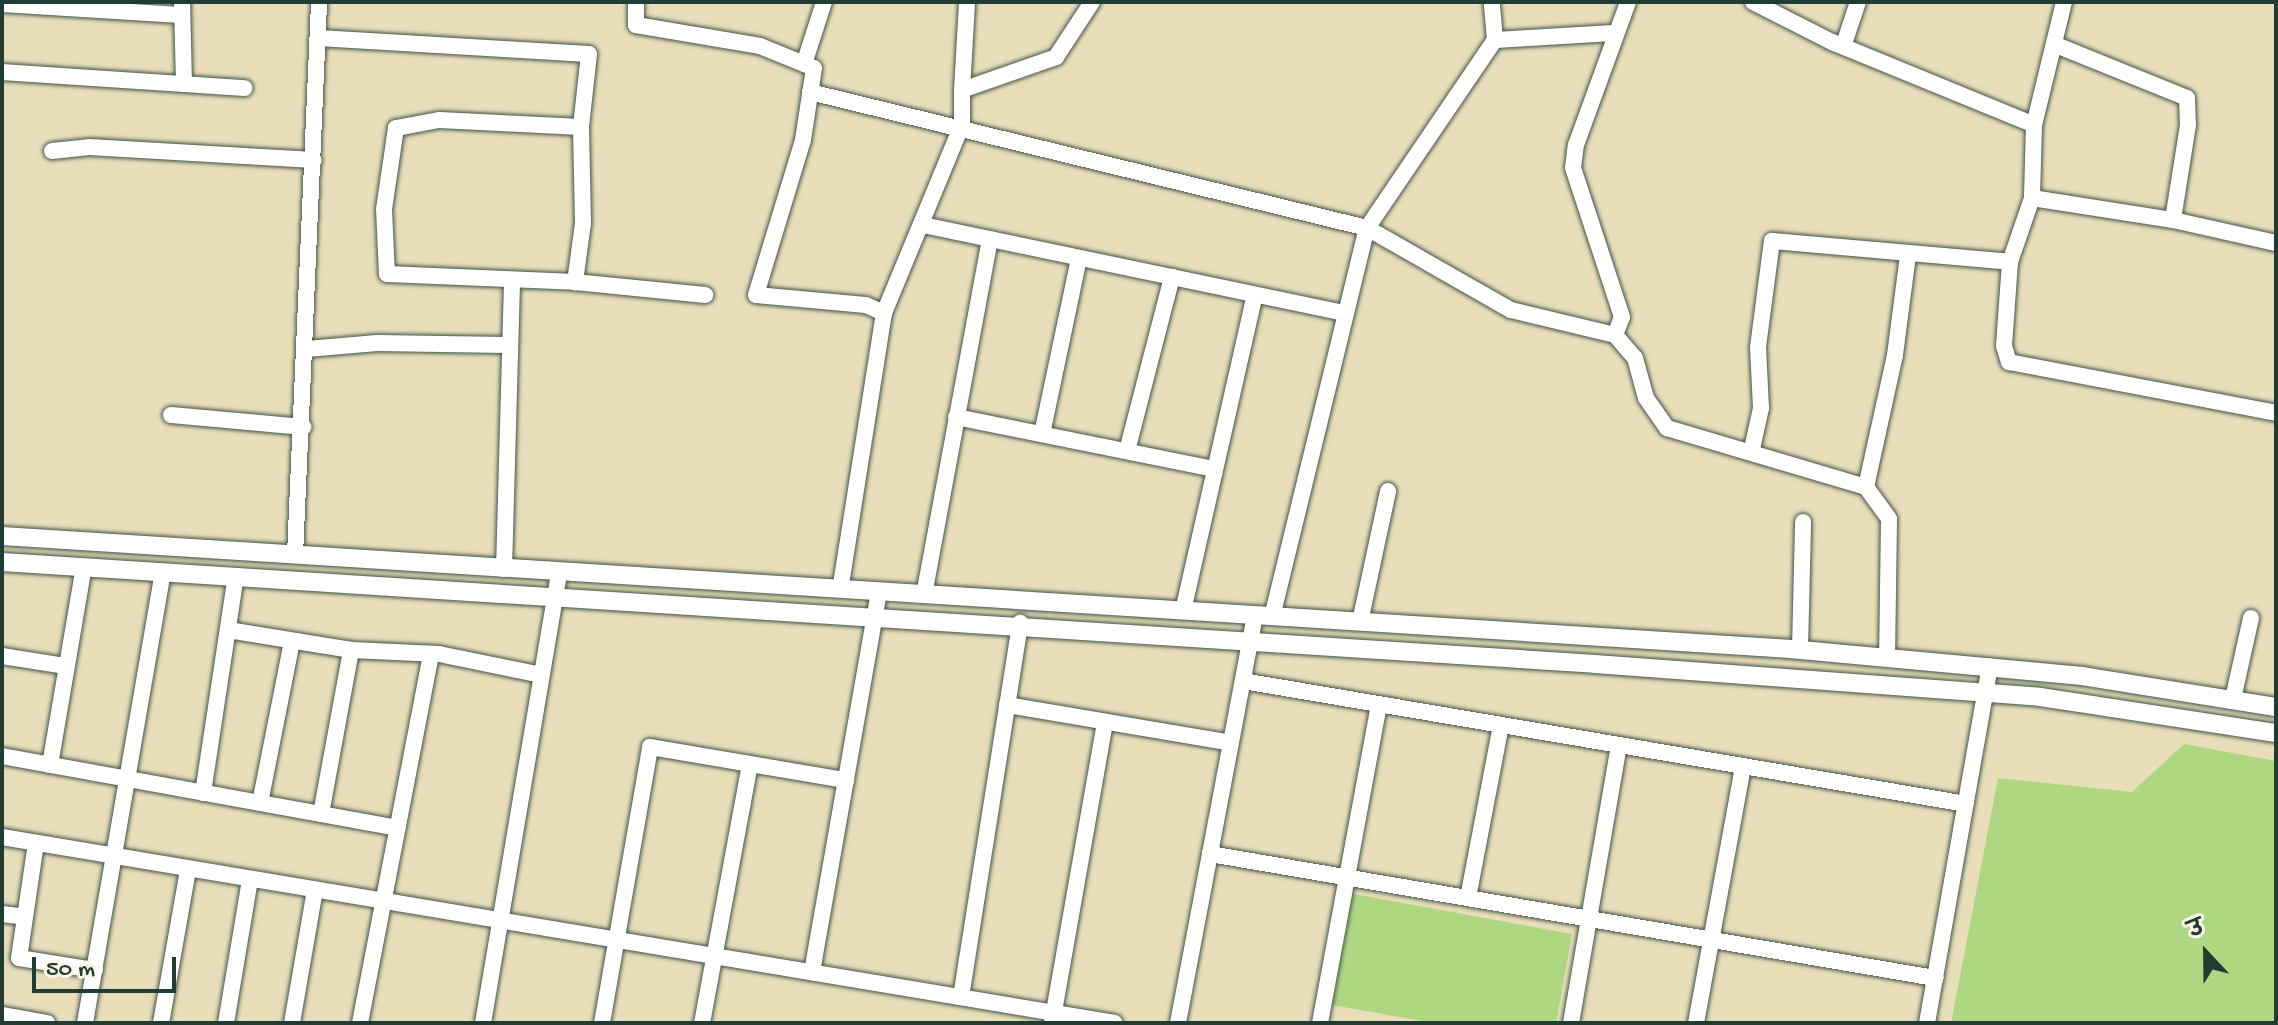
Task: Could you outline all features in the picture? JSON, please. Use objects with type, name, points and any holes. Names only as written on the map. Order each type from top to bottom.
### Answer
[{"type":"street","points":[[295,555],[307,349],[319,2]]},
{"type":"street","points":[[636,2],[636,25],[760,46],[814,68],[803,140],[756,295],[866,305],[884,313]]},
{"type":"street","points":[[804,64],[824,2]]},
{"type":"street","points":[[840,590],[884,313],[962,125],[967,2]]},
{"type":"street","points":[[962,90],[1056,57],[1092,2]]},
{"type":"street","points":[[1178,1023],[1250,640],[1263,616],[1367,228],[1495,40],[1492,2]]},
{"type":"street","points":[[1615,335],[1622,317],[1573,168],[1613,33],[1628,2]]},
{"type":"street","points":[[1753,2],[1779,7],[1844,44],[2034,125]]},
{"type":"street","points":[[1844,44],[1858,2]]},
{"type":"street","points":[[2064,2],[2056,45],[2034,125],[2032,198],[2010,262],[2004,346],[2009,362],[2276,413]]},
{"type":"street","points":[[2,4],[182,8],[184,83]]},
{"type":"street","points":[[1495,40],[1613,33]]},
{"type":"street","points":[[318,38],[589,54],[581,127],[583,223],[575,282]]},
{"type":"street","points":[[2056,45],[2187,98],[2188,125],[2173,220]]},
{"type":"street","points":[[2,72],[244,88]]},
{"type":"street","points":[[810,92],[962,125],[1367,228],[1511,310],[1615,335],[1635,358],[1646,398],[1667,428],[1752,449],[1767,459],[1866,487],[1889,519],[1887,658]]},
{"type":"street","points":[[581,127],[439,120],[396,128],[384,209],[387,274],[575,282],[705,295]]},
{"type":"street","points":[[52,151],[89,147],[314,160]]},
{"type":"street","points":[[2032,198],[2173,220],[2276,243]]},
{"type":"street","points":[[923,225],[1343,313]]},
{"type":"street","points":[[924,595],[990,239]]},
{"type":"street","points":[[1752,449],[1761,408],[1758,347],[1772,241],[2010,262]]},
{"type":"street","points":[[1866,487],[1895,355],[1908,255]]},
{"type":"street","points":[[1042,434],[1079,258]]},
{"type":"street","points":[[1127,451],[1172,277]]},
{"type":"street","points":[[504,569],[507,345],[512,280]]},
{"type":"street","points":[[1183,611],[1255,295]]},
{"type":"street","points":[[307,349],[377,343],[507,345]]},
{"type":"street","points":[[171,415],[303,427]]},
{"type":"street","points":[[956,417],[1215,469]]},
{"type":"street","points":[[1360,622],[1388,491]]},
{"type":"street","points":[[1800,649],[1803,522]]},
{"type":"street","points":[[2,536],[1800,649],[1990,667],[2276,707]]},
{"type":"street","points":[[2,562],[1020,623],[1986,693],[2276,733]]},
{"type":"street","points":[[50,765],[84,567]]},
{"type":"street","points":[[85,1023],[163,572]]},
{"type":"street","points":[[483,1023],[559,572]]},
{"type":"street","points":[[203,793],[236,576]]},
{"type":"street","points":[[812,972],[879,592]]},
{"type":"street","points":[[2233,699],[2251,618]]},
{"type":"street","points":[[961,997],[1020,623]]},
{"type":"street","points":[[228,630],[351,650],[431,656],[541,675]]},
{"type":"street","points":[[260,803],[292,641]]},
{"type":"street","points":[[321,814],[351,650]]},
{"type":"street","points":[[2,656],[66,666]]},
{"type":"street","points":[[360,1023],[431,656]]},
{"type":"street","points":[[1927,1023],[1990,667]]},
{"type":"street","points":[[1243,681],[1966,804]]},
{"type":"street","points":[[1320,1023],[1379,704]]},
{"type":"street","points":[[1007,705],[1231,743]]},
{"type":"street","points":[[1053,1018],[1105,722]]},
{"type":"street","points":[[1468,898],[1501,725]]},
{"type":"street","points":[[1571,1023],[1619,745]]},
{"type":"street","points":[[602,1023],[650,747],[846,780]]},
{"type":"street","points":[[2,756],[397,828]]},
{"type":"street","points":[[702,1023],[750,764]]},
{"type":"street","points":[[1696,1023],[1743,766]]},
{"type":"street","points":[[2,837],[961,997],[1053,1018],[1115,1023]]},
{"type":"street","points":[[36,843],[19,958],[95,970]]},
{"type":"street","points":[[1210,854],[1935,978]]},
{"type":"street","points":[[161,1023],[188,870]]},
{"type":"street","points":[[226,1023],[250,880]]},
{"type":"street","points":[[292,1023],[315,890]]},
{"type":"street","points":[[2,914],[25,917]]},
{"type":"street","points":[[2,1015],[47,1023]]},
{"type":"green space","points":[[2184,744],[2276,761],[2276,1023],[1951,1023],[1998,778],[2132,792]]},
{"type":"green space","points":[[1353,894],[1572,934],[1556,1023],[1433,1023],[1332,1005]]}]
